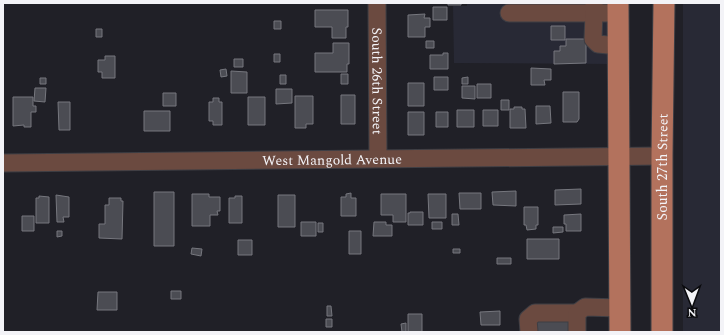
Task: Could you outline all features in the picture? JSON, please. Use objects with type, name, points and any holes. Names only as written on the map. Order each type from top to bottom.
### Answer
[{"type":"main road","name":"South 27th Street","points":[[661,6],[652,25],[663,55],[662,332]]},
{"type":"main road","points":[[618,8],[620,332]]},
{"type":"street","name":"South 26th Street","points":[[377,3],[378,158]]},
{"type":"street","points":[[594,8],[593,39],[598,44],[618,46]]},
{"type":"street","points":[[509,13],[618,8]]},
{"type":"street","name":"West Mangold Avenue","points":[[3,163],[662,156]]},
{"type":"street","points":[[529,332],[528,319],[535,312],[577,313],[585,307],[620,308]]},
{"type":"street","points":[[577,313],[577,332]]},
{"type":"shaded area","points":[[467,3],[610,3],[611,64],[454,63],[453,6],[467,6]]},
{"type":"shaded area","points":[[683,3],[721,3],[721,332],[683,332]]},
{"type":"building","points":[[448,3],[461,3],[461,5],[448,5]]},
{"type":"building","points":[[433,7],[447,7],[447,20],[433,20]]},
{"type":"building","points":[[315,10],[348,10],[348,27],[346,27],[346,38],[332,38],[332,27],[315,27]]},
{"type":"building","points":[[425,14],[424,18],[430,18],[430,27],[425,27],[425,37],[408,37],[408,15]]},
{"type":"building","points":[[274,21],[281,21],[281,29],[274,29]]},
{"type":"building","points":[[551,26],[565,26],[565,40],[551,40]]},
{"type":"building","points":[[96,29],[102,29],[102,37],[96,37]]},
{"type":"building","points":[[566,39],[586,39],[586,63],[554,64],[554,51],[560,51],[560,46],[566,46]]},
{"type":"building","points":[[426,41],[434,41],[434,48],[426,48]]},
{"type":"building","points":[[333,43],[349,43],[349,64],[347,64],[347,72],[315,72],[315,53],[333,53]]},
{"type":"building","points":[[443,53],[448,53],[448,69],[430,69],[430,55],[443,55]]},
{"type":"building","points":[[274,54],[280,54],[280,62],[274,62]]},
{"type":"building","points":[[105,56],[115,56],[115,78],[102,78],[102,72],[98,72],[98,60],[105,60]]},
{"type":"building","points":[[234,59],[243,59],[243,67],[234,67]]},
{"type":"building","points":[[531,68],[551,69],[551,80],[544,80],[545,85],[531,85]]},
{"type":"building","points":[[226,69],[227,76],[221,77],[220,70]]},
{"type":"building","points":[[231,71],[247,72],[247,93],[231,93]]},
{"type":"building","points":[[341,74],[348,74],[348,84],[341,84]]},
{"type":"building","points":[[280,75],[286,75],[286,84],[280,84]]},
{"type":"building","points":[[434,77],[448,77],[448,90],[434,90]]},
{"type":"building","points":[[468,77],[468,84],[462,84],[462,78]]},
{"type":"building","points":[[40,78],[46,78],[46,84],[40,84]]},
{"type":"building","points":[[408,83],[424,83],[424,106],[408,106]]},
{"type":"building","points":[[477,84],[491,84],[491,98],[477,98]]},
{"type":"building","points":[[462,86],[475,86],[475,99],[462,98]]},
{"type":"building","points":[[35,88],[46,88],[45,102],[34,101]]},
{"type":"building","points":[[276,89],[292,89],[292,103],[276,104]]},
{"type":"building","points":[[563,92],[579,92],[579,119],[577,122],[563,122]]},
{"type":"building","points":[[163,93],[176,93],[176,106],[163,106]]},
{"type":"building","points":[[341,95],[355,95],[355,124],[341,124]]},
{"type":"building","points":[[295,96],[313,96],[313,124],[306,124],[306,128],[295,128]]},
{"type":"building","points":[[13,97],[33,97],[33,106],[36,106],[36,112],[31,112],[31,127],[24,127],[24,125],[13,126]]},
{"type":"building","points":[[248,97],[265,97],[265,125],[248,125]]},
{"type":"building","points":[[213,98],[219,98],[219,102],[222,102],[222,125],[213,125],[213,121],[209,121],[209,102],[213,102]]},
{"type":"building","points":[[501,100],[509,100],[509,110],[501,110]]},
{"type":"building","points":[[58,102],[70,102],[70,130],[59,130]]},
{"type":"building","points":[[536,106],[550,106],[551,123],[536,124]]},
{"type":"building","points":[[514,107],[522,107],[522,109],[525,109],[526,128],[510,128],[510,109],[514,109]]},
{"type":"building","points":[[457,110],[474,110],[474,127],[457,127]]},
{"type":"building","points":[[483,110],[498,110],[498,126],[483,126]]},
{"type":"building","points":[[144,111],[170,111],[170,131],[144,131]]},
{"type":"building","points":[[408,112],[424,112],[424,135],[408,135]]},
{"type":"building","points":[[436,112],[448,112],[448,127],[436,127]]},
{"type":"building","points":[[581,189],[581,204],[555,205],[555,190]]},
{"type":"building","points":[[516,191],[516,206],[493,205],[492,192]]},
{"type":"building","points":[[154,192],[174,192],[174,246],[154,246]]},
{"type":"building","points":[[351,193],[351,198],[356,198],[356,216],[341,216],[341,197],[346,197],[346,194]]},
{"type":"building","points":[[459,193],[481,193],[481,209],[460,209]]},
{"type":"building","points":[[192,194],[209,194],[209,197],[220,197],[220,211],[217,211],[218,215],[210,215],[210,226],[192,226]]},
{"type":"building","points":[[381,194],[406,194],[406,222],[393,222],[393,215],[381,215]]},
{"type":"building","points":[[428,194],[446,194],[446,218],[429,218]]},
{"type":"building","points":[[56,195],[69,197],[69,217],[63,217],[64,222],[57,222]]},
{"type":"building","points":[[278,195],[295,195],[295,227],[278,227]]},
{"type":"building","points":[[39,196],[49,197],[49,223],[36,223],[36,198],[39,198]]},
{"type":"building","points":[[235,196],[242,196],[242,223],[229,223],[229,198],[235,198]]},
{"type":"building","points":[[109,198],[121,198],[121,201],[123,201],[122,239],[99,238],[99,224],[105,224],[105,205],[109,205]]},
{"type":"building","points":[[524,207],[538,207],[538,225],[536,225],[536,229],[527,230],[526,225],[524,225]]},
{"type":"building","points":[[423,212],[423,225],[408,225],[408,213]]},
{"type":"building","points":[[452,214],[458,214],[459,225],[452,225]]},
{"type":"building","points":[[581,214],[581,231],[566,231],[564,215]]},
{"type":"building","points":[[22,216],[34,216],[34,231],[22,231]]},
{"type":"building","points":[[301,222],[316,222],[316,236],[301,236]]},
{"type":"building","points":[[374,222],[386,222],[386,225],[392,225],[392,236],[373,236]]},
{"type":"building","points":[[432,222],[442,222],[442,229],[432,229]]},
{"type":"building","points":[[318,223],[323,223],[323,232],[318,232]]},
{"type":"building","points":[[553,227],[563,227],[563,232],[553,233]]},
{"type":"building","points":[[57,231],[62,231],[62,236],[57,237]]},
{"type":"building","points":[[349,231],[361,231],[361,254],[349,254]]},
{"type":"building","points":[[527,239],[559,239],[559,259],[527,259]]},
{"type":"building","points":[[238,240],[252,240],[252,255],[238,255]]},
{"type":"building","points":[[192,248],[202,249],[201,256],[191,254]]},
{"type":"building","points":[[453,249],[460,249],[460,253],[453,253]]},
{"type":"building","points":[[497,258],[511,258],[511,264],[497,264]]},
{"type":"building","points":[[171,291],[181,291],[181,299],[171,299]]},
{"type":"building","points":[[98,292],[117,292],[117,310],[97,310]]},
{"type":"building","points":[[327,306],[331,306],[332,316],[327,316]]},
{"type":"building","points":[[500,311],[500,325],[481,325],[480,312]]},
{"type":"building","points":[[408,314],[422,314],[422,332],[408,332]]},
{"type":"building","points":[[326,319],[332,319],[332,327],[326,327]]},
{"type":"building","points":[[534,319],[569,319],[569,332],[535,332]]},
{"type":"building","points":[[406,323],[406,332],[402,332],[401,324]]}]
